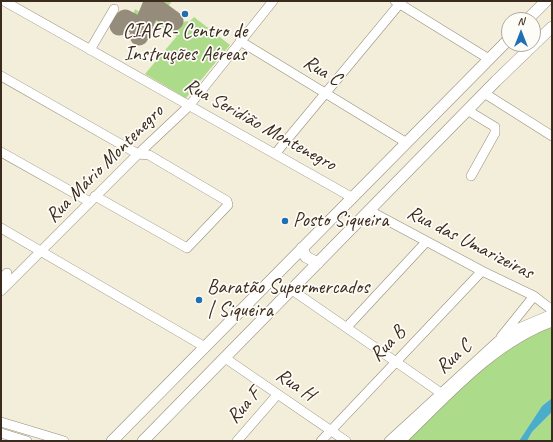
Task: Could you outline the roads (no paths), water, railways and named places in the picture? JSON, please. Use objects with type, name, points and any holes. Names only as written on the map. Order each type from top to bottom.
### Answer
[{"type":"main road","points":[[535,12],[546,1]]},
{"type":"main road","points":[[143,441],[370,211],[467,110],[552,27]]},
{"type":"main road","points":[[112,441],[501,47]]},
{"type":"main road","points":[[302,248],[306,257],[318,263]]},
{"type":"street","name":"Rua Seridião Montenegro","points":[[4,1],[14,3],[90,50],[353,198]]},
{"type":"street","name":"Rua Mário Montenegro","points":[[1,291],[92,199],[189,106],[273,1]]},
{"type":"street","points":[[275,154],[399,2],[489,59]]},
{"type":"street","points":[[90,50],[114,9]]},
{"type":"street","name":"Rua C","points":[[240,41],[324,94],[407,142]]},
{"type":"street","points":[[1,76],[138,154],[149,155],[228,204],[228,206],[187,248],[1,152]]},
{"type":"street","points":[[484,93],[552,136]]},
{"type":"street","points":[[467,110],[495,127],[495,133],[472,176]]},
{"type":"street","name":"Rua das Umarizeiras","points":[[370,211],[426,242],[534,296],[552,310]]},
{"type":"street","points":[[3,232],[42,251],[205,347]]},
{"type":"street","points":[[347,327],[426,242]]},
{"type":"street","name":"Rua B","points":[[321,441],[482,271]]},
{"type":"street","points":[[292,290],[441,393]]},
{"type":"street","points":[[498,341],[510,324],[534,296]]},
{"type":"street","name":"Rua C","points":[[389,441],[498,341],[519,328],[552,314]]},
{"type":"street","points":[[401,441],[493,356],[520,338],[552,322]]},
{"type":"street","name":"Rua H","points":[[225,358],[346,441]]},
{"type":"street","name":"Rua F","points":[[237,441],[278,395]]},
{"type":"street","points":[[1,422],[64,441]]},
{"type":"street","points":[[1,433],[27,441]]},
{"type":"water","points":[[552,398],[552,412],[532,432],[527,441],[519,441],[542,406]]},
{"type":"place","name":"CIAER- Centro de Instruções Aéreas","points":[[185,14]]},
{"type":"place","name":"Posto Siqueira","points":[[285,221]]},
{"type":"place","name":"Baratão Supermercados | Siqueira","points":[[199,300]]}]
